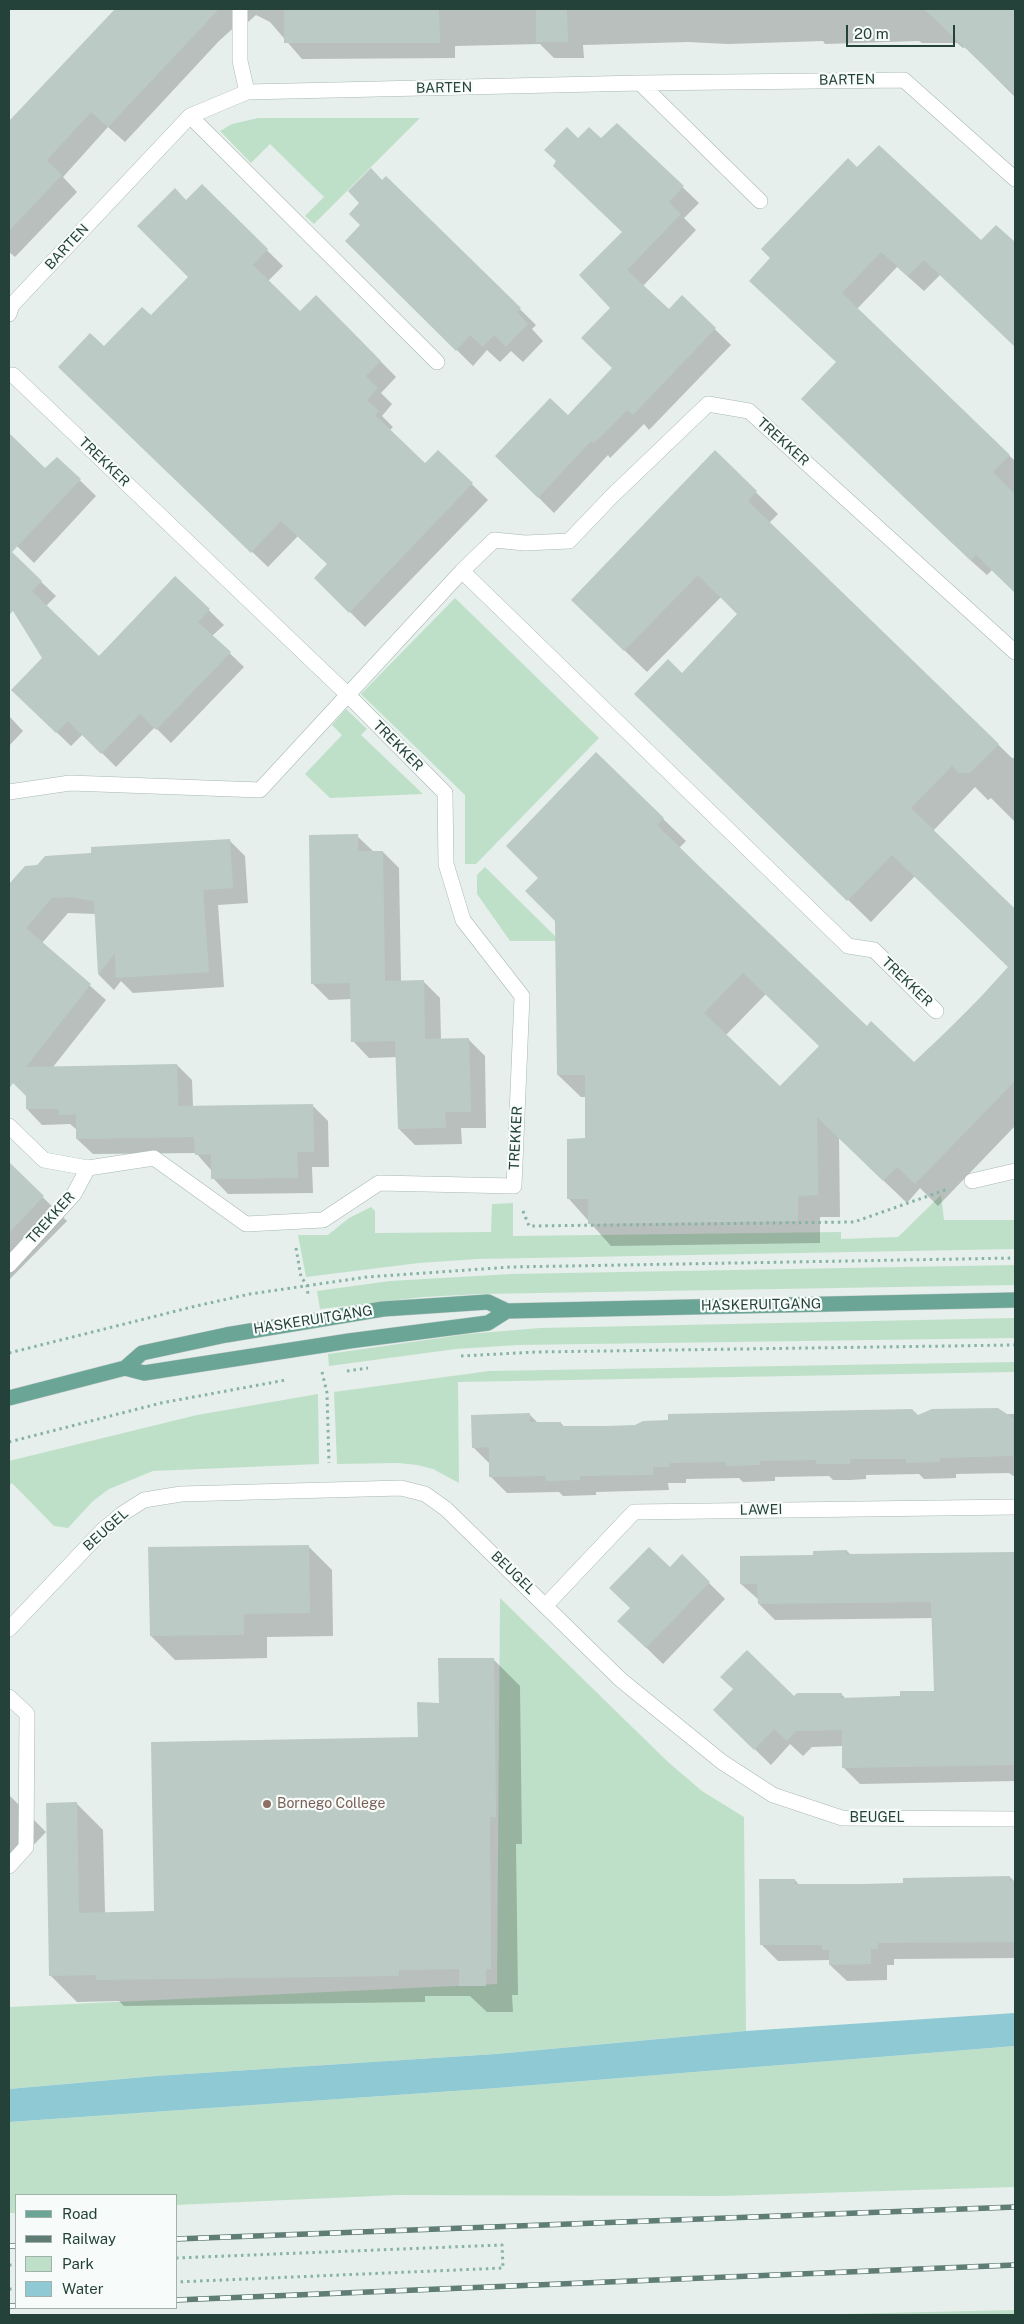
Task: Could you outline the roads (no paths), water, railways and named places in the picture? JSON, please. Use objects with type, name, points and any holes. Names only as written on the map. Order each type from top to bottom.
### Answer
[{"type":"main road","name":"HASKERUITGANG","points":[[9,1398],[125,1368],[142,1353],[226,1334],[383,1309],[488,1302],[507,1311],[1015,1300]]},
{"type":"main road","name":"HASKERUITGANG","points":[[125,1368],[144,1373],[349,1341],[488,1322],[507,1311]]},
{"type":"street","points":[[240,9],[240,61],[247,92]]},
{"type":"street","name":"BARTEN","points":[[9,314],[12,305],[190,116],[247,92],[640,83],[904,80],[1015,179]]},
{"type":"street","points":[[640,83],[760,201]]},
{"type":"street","points":[[190,116],[437,362]]},
{"type":"street","name":"TREKKER","points":[[9,1126],[44,1160],[88,1168],[154,1158],[246,1224],[323,1220],[379,1183],[514,1186],[522,996],[463,920],[446,864],[445,793],[347,694],[10,373]]},
{"type":"street","name":"TREKKER","points":[[9,792],[70,783],[260,790],[462,571],[494,540],[525,543],[569,541],[612,496],[708,404],[749,411],[1015,652]]},
{"type":"street","name":"TREKKER","points":[[462,571],[848,946],[874,950],[936,1011]]},
{"type":"street","name":"TREKKER","points":[[9,1265],[74,1194],[88,1168]]},
{"type":"street","points":[[972,1181],[1015,1172]]},
{"type":"street","name":"BEUGEL","points":[[9,1629],[122,1514],[144,1500],[182,1494],[401,1488],[424,1494],[446,1508],[621,1680],[722,1762],[773,1795],[842,1818],[1015,1819]]},
{"type":"street","name":"LAWEI","points":[[546,1605],[634,1512],[1015,1507]]},
{"type":"street","points":[[9,1697],[27,1714],[27,1724],[26,1847],[9,1866]]},
{"type":"water","points":[[1015,2013],[1015,2046],[497,2088],[9,2122],[9,2089],[156,2076],[496,2054],[746,2031]]},
{"type":"railway","points":[[178,2239],[1015,2207]]},
{"type":"railway","points":[[9,2246],[15,2246]]},
{"type":"railway","points":[[178,2300],[1015,2265]]},
{"type":"railway","points":[[9,2306],[15,2306]]},
{"type":"place","name":"Bornego College","points":[[267,1804]]}]
